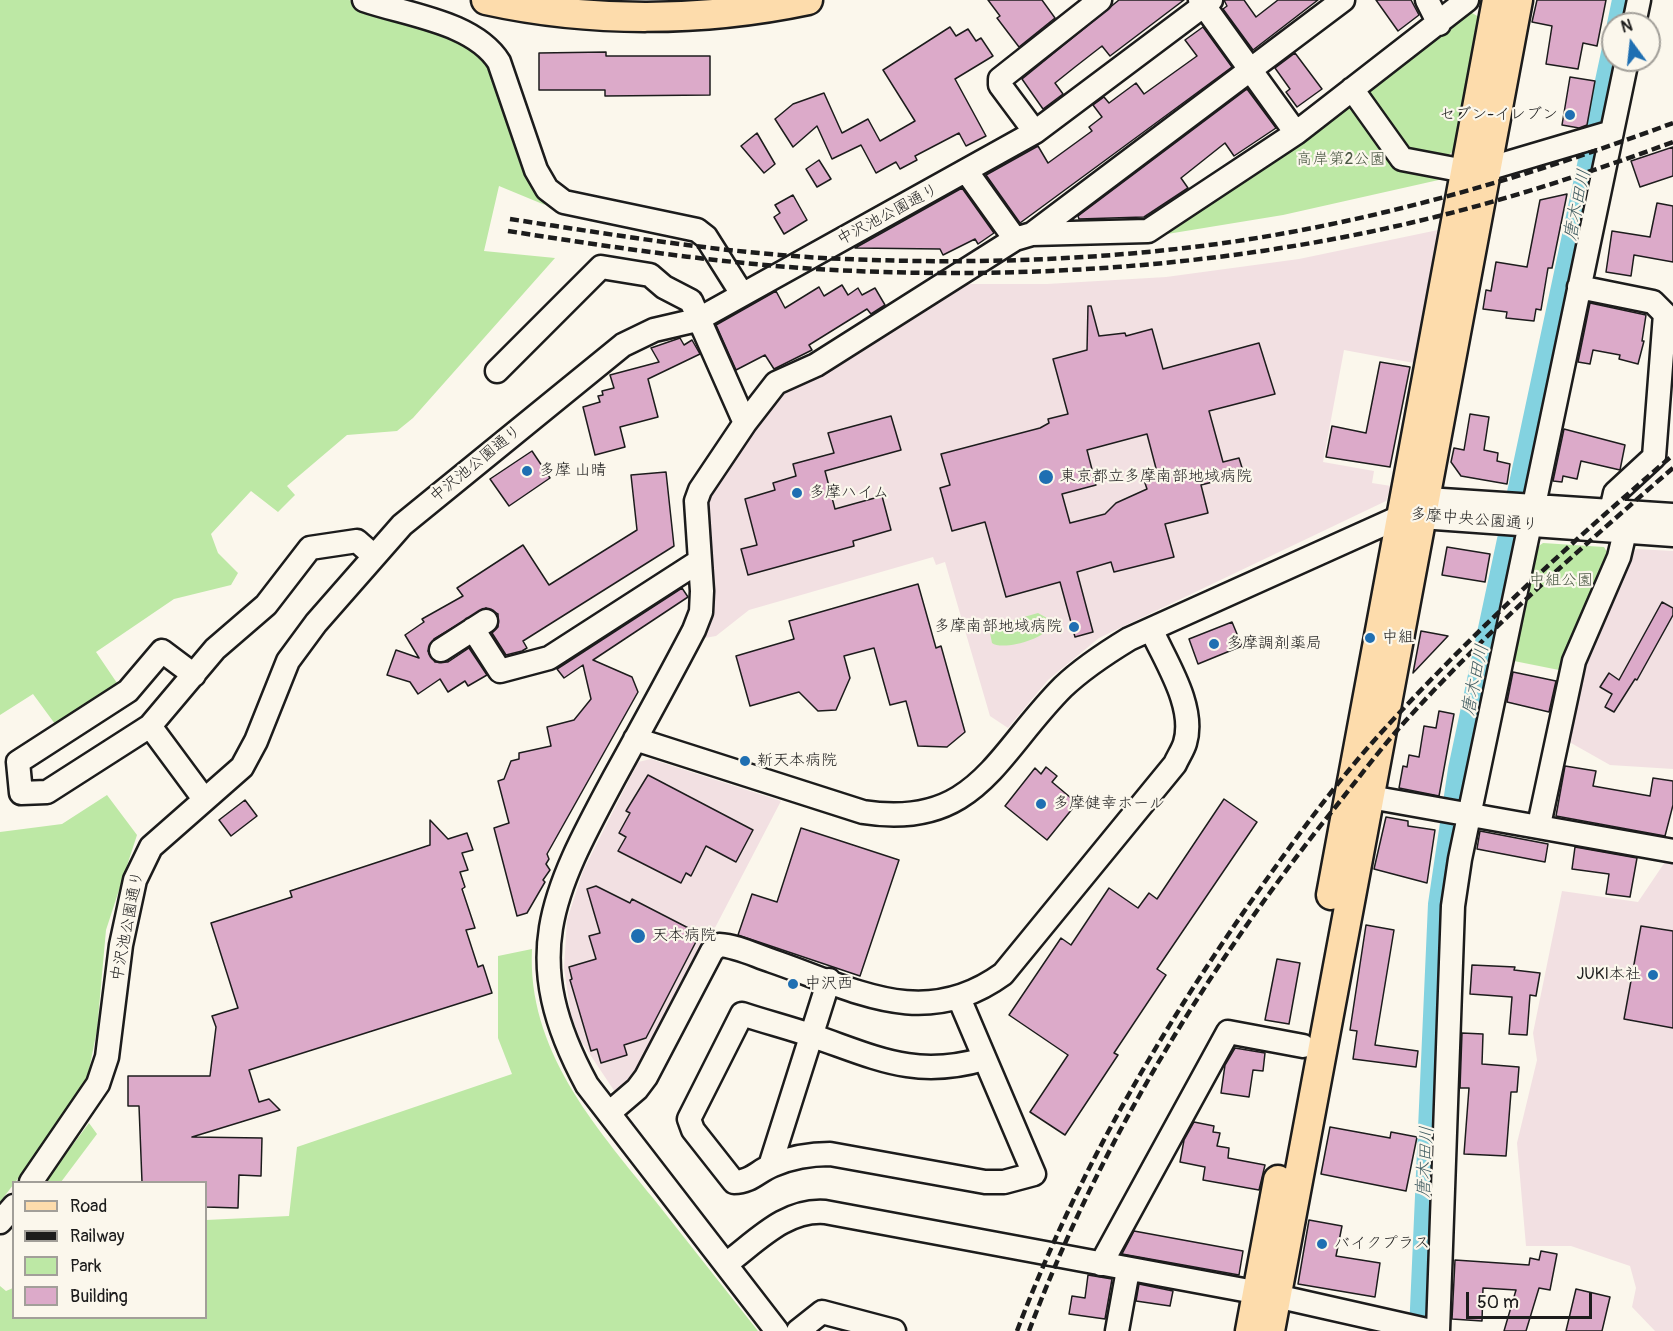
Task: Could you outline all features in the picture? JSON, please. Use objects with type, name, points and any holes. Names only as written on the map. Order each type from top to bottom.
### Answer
[{"type":"main road","points":[[486,0],[564,13],[667,16],[735,12],[808,0]]},
{"type":"main road","points":[[1250,1331],[1266,1295],[1370,797],[1476,170],[1497,0]]},
{"type":"main road","points":[[1476,170],[1518,0]]},
{"type":"main road","points":[[1270,1331],[1266,1295],[1303,1046],[1417,511]]},
{"type":"street","points":[[364,0],[463,30],[478,38],[490,48],[498,62],[536,170],[552,193],[564,202],[697,230],[706,237],[742,294]]},
{"type":"street","points":[[1035,132],[1000,86],[999,79],[1100,0]]},
{"type":"street","points":[[777,1331],[587,1084],[567,1048],[556,1018],[548,951],[553,913],[569,862],[694,630],[700,612],[696,501],[700,490],[745,423],[776,383],[816,365],[1023,237],[1251,71],[1343,0]]},
{"type":"street","points":[[1427,0],[1439,24]]},
{"type":"street","points":[[1023,237],[1148,231],[1296,133],[1467,0]]},
{"type":"street","points":[[1204,2],[1296,133]]},
{"type":"street","name":"中沢池公園通り","points":[[32,1181],[98,1084],[107,1057],[121,945],[141,863],[161,836],[242,767],[256,741],[288,661],[316,623],[402,525],[622,345],[654,330],[697,320],[967,172],[1035,132],[1204,2]]},
{"type":"street","points":[[1438,1331],[1458,813],[1580,287],[1600,136],[1623,72]]},
{"type":"street","points":[[1352,89],[1402,159],[1476,170],[1600,136]]},
{"type":"street","points":[[967,172],[1023,237]]},
{"type":"street","points":[[497,371],[601,267],[650,274],[664,287],[690,301],[745,423]]},
{"type":"street","points":[[1580,287],[1653,302],[1665,314],[1654,457],[1615,493],[1611,511]]},
{"type":"street","points":[[635,739],[863,812],[886,816],[922,813],[936,809],[970,792],[985,779],[1046,706],[1080,671],[1129,639],[1417,511]]},
{"type":"street","name":"多摩中央公園通り","points":[[1417,511],[1526,516],[1625,532],[1673,535]]},
{"type":"street","name":"多摩中央公園通り","points":[[1526,516],[1611,511],[1673,515]]},
{"type":"street","points":[[1539,825],[1574,661],[1619,557],[1625,532]]},
{"type":"street","points":[[194,675],[162,651],[128,691],[18,762],[21,793],[47,792],[150,726],[194,675],[215,649],[266,605],[310,548],[357,541],[374,556]]},
{"type":"street","points":[[441,650],[479,625],[500,671],[549,658],[698,562]]},
{"type":"street","points":[[609,1113],[646,1077],[712,951],[718,945],[899,1002],[937,1004],[959,998],[986,986],[1018,958],[1175,764],[1185,742],[1187,725],[1185,707],[1150,629]]},
{"type":"street","points":[[150,726],[204,799]]},
{"type":"street","points":[[1370,797],[1673,850]]},
{"type":"street","points":[[770,1166],[829,980]]},
{"type":"street","points":[[959,998],[1034,1174],[1004,1182],[985,1182],[830,1154],[811,1154],[770,1166],[747,1182],[734,1182],[693,1130],[689,1119],[742,1014],[811,1035],[895,1065],[924,1068],[957,1067],[984,1059]]},
{"type":"street","points":[[1101,1264],[1228,1032],[1303,1046]]},
{"type":"street","points":[[0,1221],[12,1208]]},
{"type":"street","points":[[726,1264],[782,1222],[811,1211],[1266,1295],[1412,1328]]},
{"type":"street","points":[[1117,1331],[1128,1270]]},
{"type":"street","points":[[798,1331],[822,1312],[894,1331]]},
{"type":"shaded area","name":"東京都立多摩南部地域病院","points":[[1438,230],[1414,363],[1344,350],[1323,462],[1374,471],[1372,483],[1391,486],[1386,501],[1099,638],[1048,680],[1008,728],[990,716],[945,562],[936,565],[933,557],[749,610],[716,636],[699,639],[704,502],[776,397],[964,284],[1047,284],[1166,277],[1299,259]]},
{"type":"shaded area","points":[[1637,549],[1673,551],[1673,769],[1610,765],[1564,739],[1578,668],[1628,555]]},
{"type":"shaded area","name":"天本病院","points":[[651,759],[781,801],[641,1070],[622,1092],[615,1092],[581,1041],[571,1015],[564,968],[567,920],[583,871],[638,762]]},
{"type":"shaded area","points":[[1667,859],[1673,860],[1673,1331],[1655,1331],[1632,1307],[1636,1288],[1630,1266],[1571,1246],[1526,1246],[1517,1143],[1537,1060],[1533,1033],[1562,891],[1638,902]]},
{"type":"green space","points":[[0,0],[349,0],[457,33],[474,46],[487,65],[520,164],[545,205],[499,186],[484,251],[555,258],[413,418],[397,431],[347,435],[287,486],[295,495],[278,512],[251,491],[211,534],[218,553],[238,573],[231,585],[174,599],[96,652],[117,683],[55,724],[33,694],[0,715]]},
{"type":"green space","points":[[1467,10],[1479,17],[1454,151],[1442,159],[1407,151],[1368,99],[1370,88]]},
{"type":"green space","name":"高岸第2公園","points":[[1340,108],[1355,108],[1439,173],[1443,179],[1283,215],[1155,236]]},
{"type":"green space","name":"中組公園","points":[[1543,543],[1604,547],[1610,557],[1564,671],[1509,660],[1532,551]]},
{"type":"green space","points":[[1038,613],[1047,618],[1049,627],[1040,636],[1013,645],[992,643],[990,633],[996,625]]},
{"type":"green space","points":[[107,795],[137,835],[106,930],[97,1030],[87,1080],[52,1134],[16,1181],[12,1181],[12,1186],[0,1202],[0,832],[62,824]]},
{"type":"green space","points":[[532,949],[533,985],[540,1020],[569,1084],[587,1114],[608,1142],[758,1331],[0,1331],[0,1286],[6,1291],[12,1288],[12,1319],[207,1319],[207,1220],[289,1216],[297,1147],[512,1074],[498,1038],[498,956]]},
{"type":"green space","points":[[89,1123],[97,1134],[62,1181],[46,1181]]},
{"type":"building","points":[[988,0],[1042,0],[1055,18],[1019,47],[997,18],[1000,16]]},
{"type":"building","points":[[1119,0],[1184,0],[1110,56],[1102,46],[1055,83],[1063,94],[1043,109],[1022,79]]},
{"type":"building","points":[[1224,0],[1244,0],[1256,17],[1278,0],[1318,0],[1253,50],[1223,9],[1227,6]]},
{"type":"building","points":[[1376,0],[1411,0],[1419,15],[1398,31]]},
{"type":"building","points":[[1537,0],[1606,0],[1604,12],[1601,12],[1597,46],[1583,43],[1578,69],[1546,64],[1552,26],[1532,22]]},
{"type":"building","points":[[950,27],[956,36],[968,29],[976,41],[981,38],[993,56],[955,79],[986,136],[966,146],[959,133],[915,156],[917,160],[900,169],[896,162],[876,173],[861,145],[832,159],[817,126],[793,147],[775,119],[793,104],[824,93],[842,133],[868,119],[880,141],[915,121],[883,70]]},
{"type":"building","points":[[1203,27],[1232,67],[1020,223],[986,175],[1038,146],[1048,163],[1092,131],[1089,127],[1102,117],[1093,105],[1104,97],[1109,103],[1136,83],[1144,94],[1197,56],[1185,40]]},
{"type":"building","points":[[606,52],[606,56],[710,56],[710,95],[605,96],[605,90],[539,90],[539,53]]},
{"type":"building","points":[[1295,53],[1322,89],[1297,107],[1286,92],[1290,89],[1275,68]]},
{"type":"building","points":[[1570,77],[1595,81],[1587,125],[1579,128],[1562,125]]},
{"type":"building","points":[[1247,89],[1276,128],[1234,156],[1225,143],[1181,178],[1188,188],[1144,217],[1079,219],[1078,216]]},
{"type":"building","points":[[757,133],[775,164],[764,173],[741,146]]},
{"type":"building","points":[[1673,147],[1673,176],[1640,187],[1631,161]]},
{"type":"building","points":[[819,160],[831,179],[817,187],[806,169]]},
{"type":"building","points":[[962,188],[994,233],[978,244],[975,239],[943,255],[940,249],[855,248]]},
{"type":"building","points":[[1567,194],[1552,268],[1548,268],[1541,310],[1536,309],[1534,321],[1506,318],[1507,312],[1483,309],[1486,290],[1491,291],[1496,262],[1527,267],[1540,200]]},
{"type":"building","points":[[793,195],[807,220],[784,234],[774,217],[780,213],[775,205]]},
{"type":"building","points":[[1657,203],[1673,206],[1673,262],[1634,255],[1631,276],[1606,272],[1612,231],[1650,237]]},
{"type":"building","points":[[842,285],[848,295],[858,288],[862,295],[875,288],[885,305],[871,314],[867,309],[809,345],[812,350],[774,369],[765,355],[736,370],[716,325],[776,291],[785,308],[819,287],[824,296]]},
{"type":"building","points":[[1590,303],[1646,315],[1642,341],[1644,341],[1638,364],[1619,359],[1620,355],[1593,350],[1590,364],[1578,362]]},
{"type":"building","name":"東京都立多摩南部地域病院","points":[[1088,306],[1091,306],[1099,336],[1125,333],[1126,336],[1152,329],[1163,369],[1259,343],[1275,394],[1209,411],[1223,462],[1239,458],[1244,474],[1201,485],[1208,513],[1165,524],[1174,557],[1114,572],[1111,562],[1077,572],[1093,632],[1075,637],[1060,582],[1006,597],[985,522],[952,531],[940,488],[950,485],[941,454],[1040,428],[1049,423],[1048,419],[1068,414],[1053,359],[1087,350]],"holes":[[[1147,434],[1158,476],[1144,480],[1147,489],[1116,503],[1105,514],[1070,523],[1062,494],[1096,485],[1087,450]]]},
{"type":"building","points":[[680,338],[684,345],[692,340],[700,354],[648,379],[658,417],[620,427],[625,447],[595,455],[583,407],[600,402],[598,396],[603,395],[602,391],[614,388],[610,375],[659,362],[651,348]]},
{"type":"building","points":[[1380,362],[1410,367],[1390,467],[1326,457],[1332,426],[1366,433]]},
{"type":"building","points":[[1470,414],[1489,417],[1484,450],[1498,453],[1497,461],[1510,464],[1507,484],[1461,476],[1451,462],[1454,448],[1464,450]]},
{"type":"building","name":"多摩ハイム","points":[[891,416],[901,450],[825,471],[835,509],[882,496],[891,530],[853,541],[854,546],[748,575],[741,549],[757,545],[745,499],[775,490],[773,483],[796,476],[793,464],[834,453],[828,433]]},
{"type":"building","points":[[1564,429],[1625,445],[1620,470],[1581,461],[1577,479],[1563,476],[1562,482],[1553,481]]},
{"type":"building","points":[[532,451],[550,478],[509,506],[490,479]]},
{"type":"building","points":[[666,472],[674,546],[523,641],[527,648],[522,651],[506,655],[492,633],[498,627],[498,614],[486,608],[434,639],[428,651],[435,662],[448,662],[469,648],[487,675],[468,686],[465,681],[448,692],[440,679],[418,694],[410,682],[387,675],[396,650],[419,658],[405,635],[424,622],[422,619],[463,596],[457,588],[523,545],[549,585],[637,530],[631,475]]},
{"type":"building","points":[[1447,547],[1490,554],[1485,582],[1442,575]]},
{"type":"building","points":[[918,584],[936,648],[941,646],[965,732],[947,747],[918,746],[906,701],[890,705],[874,648],[844,656],[850,678],[836,710],[818,711],[799,692],[750,706],[736,656],[794,639],[789,621]]},
{"type":"building","points":[[682,588],[688,597],[593,660],[632,677],[638,692],[547,854],[549,859],[546,864],[550,870],[543,880],[545,882],[527,913],[517,916],[494,828],[509,823],[498,781],[504,779],[511,761],[519,759],[519,753],[551,746],[547,727],[574,720],[591,699],[583,665],[564,678],[557,669]]},
{"type":"building","points":[[1662,602],[1673,608],[1673,615],[1637,680],[1635,679],[1614,712],[1605,707],[1612,694],[1600,687],[1609,673],[1619,680]]},
{"type":"building","points":[[1232,622],[1242,646],[1198,664],[1189,639]]},
{"type":"building","points":[[1421,631],[1448,636],[1413,673]]},
{"type":"building","points":[[1513,672],[1556,681],[1549,712],[1507,702]]},
{"type":"building","points":[[1439,711],[1454,714],[1439,796],[1399,788],[1403,766],[1407,767],[1409,755],[1419,757],[1424,726],[1436,728]]},
{"type":"building","points":[[1565,766],[1596,771],[1593,786],[1650,796],[1653,778],[1673,781],[1673,805],[1665,836],[1556,816]]},
{"type":"building","name":"多摩健幸ホール","points":[[1046,767],[1057,776],[1052,782],[1077,803],[1047,840],[1005,806],[1035,768],[1041,774]]},
{"type":"building","points":[[648,775],[753,830],[736,862],[706,846],[691,876],[686,873],[681,883],[618,851],[626,837],[619,833],[630,813],[626,811]]},
{"type":"building","points":[[1224,799],[1257,822],[1157,969],[1166,975],[1114,1053],[1118,1055],[1065,1135],[1030,1112],[1068,1055],[1009,1015],[1061,938],[1071,945],[1109,888],[1138,908],[1149,893],[1157,899]]},
{"type":"building","points":[[245,800],[257,816],[231,836],[219,820]]},
{"type":"building","points":[[1386,817],[1408,821],[1408,826],[1435,830],[1427,883],[1374,869]]},
{"type":"building","points":[[430,820],[448,839],[467,833],[473,850],[462,853],[468,870],[460,872],[465,887],[462,889],[475,928],[466,930],[478,967],[483,965],[492,993],[249,1070],[259,1102],[269,1099],[280,1110],[192,1137],[262,1138],[261,1176],[239,1175],[238,1208],[207,1207],[207,1181],[142,1181],[139,1106],[128,1106],[128,1076],[210,1076],[216,1027],[212,1016],[238,1008],[211,923],[292,897],[290,891],[430,845]]},
{"type":"building","points":[[801,828],[899,860],[860,976],[738,935],[752,894],[777,902]]},
{"type":"building","points":[[1480,831],[1548,844],[1545,862],[1477,849]]},
{"type":"building","points":[[1575,847],[1637,858],[1630,897],[1606,894],[1609,874],[1572,869]]},
{"type":"building","points":[[596,886],[630,903],[632,899],[700,934],[646,1038],[624,1045],[627,1055],[601,1063],[597,1049],[591,1051],[570,980],[572,979],[569,967],[596,959],[589,936],[600,933],[587,889]]},
{"type":"building","points":[[1366,925],[1394,930],[1375,1045],[1418,1051],[1416,1067],[1353,1059],[1357,1031],[1350,1030]]},
{"type":"building","name":"JUKI本社","points":[[1641,926],[1673,931],[1673,1028],[1624,1019]]},
{"type":"building","points":[[1277,959],[1300,963],[1289,1024],[1265,1020]]},
{"type":"building","points":[[1472,965],[1515,967],[1514,970],[1540,973],[1536,996],[1530,995],[1527,1035],[1509,1034],[1512,997],[1470,994]]},
{"type":"building","points":[[1462,1033],[1483,1034],[1482,1064],[1519,1067],[1517,1092],[1511,1092],[1506,1156],[1464,1154],[1469,1088],[1460,1088]]},
{"type":"building","points":[[1235,1048],[1265,1053],[1263,1071],[1253,1070],[1249,1097],[1221,1093],[1225,1065]]},
{"type":"building","points":[[1194,1122],[1214,1126],[1213,1132],[1220,1133],[1217,1146],[1229,1148],[1228,1158],[1265,1165],[1259,1190],[1203,1180],[1205,1167],[1180,1162],[1184,1140]]},
{"type":"building","points":[[1330,1127],[1390,1138],[1391,1132],[1417,1137],[1406,1191],[1321,1174]]},
{"type":"building","points":[[1309,1220],[1342,1226],[1336,1256],[1380,1263],[1375,1297],[1298,1284]]},
{"type":"building","points":[[1134,1231],[1243,1251],[1239,1275],[1122,1254]]},
{"type":"building","points":[[1541,1251],[1557,1254],[1550,1290],[1539,1288],[1526,1331],[1504,1331],[1516,1290],[1483,1288],[1482,1321],[1452,1319],[1455,1260],[1529,1265],[1530,1258],[1539,1260]]},
{"type":"building","points":[[1088,1275],[1112,1279],[1105,1319],[1069,1314],[1072,1296],[1085,1298]]},
{"type":"building","points":[[1139,1284],[1173,1291],[1170,1306],[1136,1301]]},
{"type":"building","points":[[1576,1289],[1610,1297],[1602,1331],[1566,1331]]},
{"type":"waterway","name":"唐木田川","points":[[1618,12],[1621,0]]},
{"type":"waterway","name":"唐木田川","points":[[1418,1331],[1437,904],[1457,769],[1606,72]]},
{"type":"railway","points":[[510,219],[705,247],[823,258],[913,261],[1004,260],[1140,253],[1247,240],[1309,229],[1433,200],[1554,164],[1673,123]]},
{"type":"railway","points":[[508,231],[661,253],[815,269],[971,273],[1127,266],[1205,259],[1282,248],[1435,217],[1555,183],[1673,142]]},
{"type":"railway","points":[[1017,1331],[1066,1216],[1123,1104],[1187,997],[1301,832],[1379,735],[1449,661],[1559,556],[1673,455]]},
{"type":"railway","points":[[1029,1331],[1090,1190],[1125,1122],[1162,1056],[1203,991],[1245,927],[1290,865],[1400,727],[1441,683],[1538,588],[1673,468]]},
{"type":"place","name":"セブン-イレブン","points":[[1570,115]]},
{"type":"place","name":"多摩 山晴","points":[[527,471]]},
{"type":"place","name":"東京都立多摩南部地域病院","points":[[1046,477]]},
{"type":"place","name":"多摩ハイム","points":[[797,493]]},
{"type":"place","name":"多摩南部地域病院","points":[[1074,627]]},
{"type":"place","name":"中組","points":[[1370,638]]},
{"type":"place","name":"多摩調剤薬局","points":[[1214,644]]},
{"type":"place","name":"新天本病院","points":[[745,761]]},
{"type":"place","name":"多摩健幸ホール","points":[[1041,804]]},
{"type":"place","name":"天本病院","points":[[638,936]]},
{"type":"place","name":"JUKI本社","points":[[1653,975]]},
{"type":"place","name":"中沢西","points":[[793,984]]},
{"type":"place","name":"バイクプラス","points":[[1322,1244]]}]
